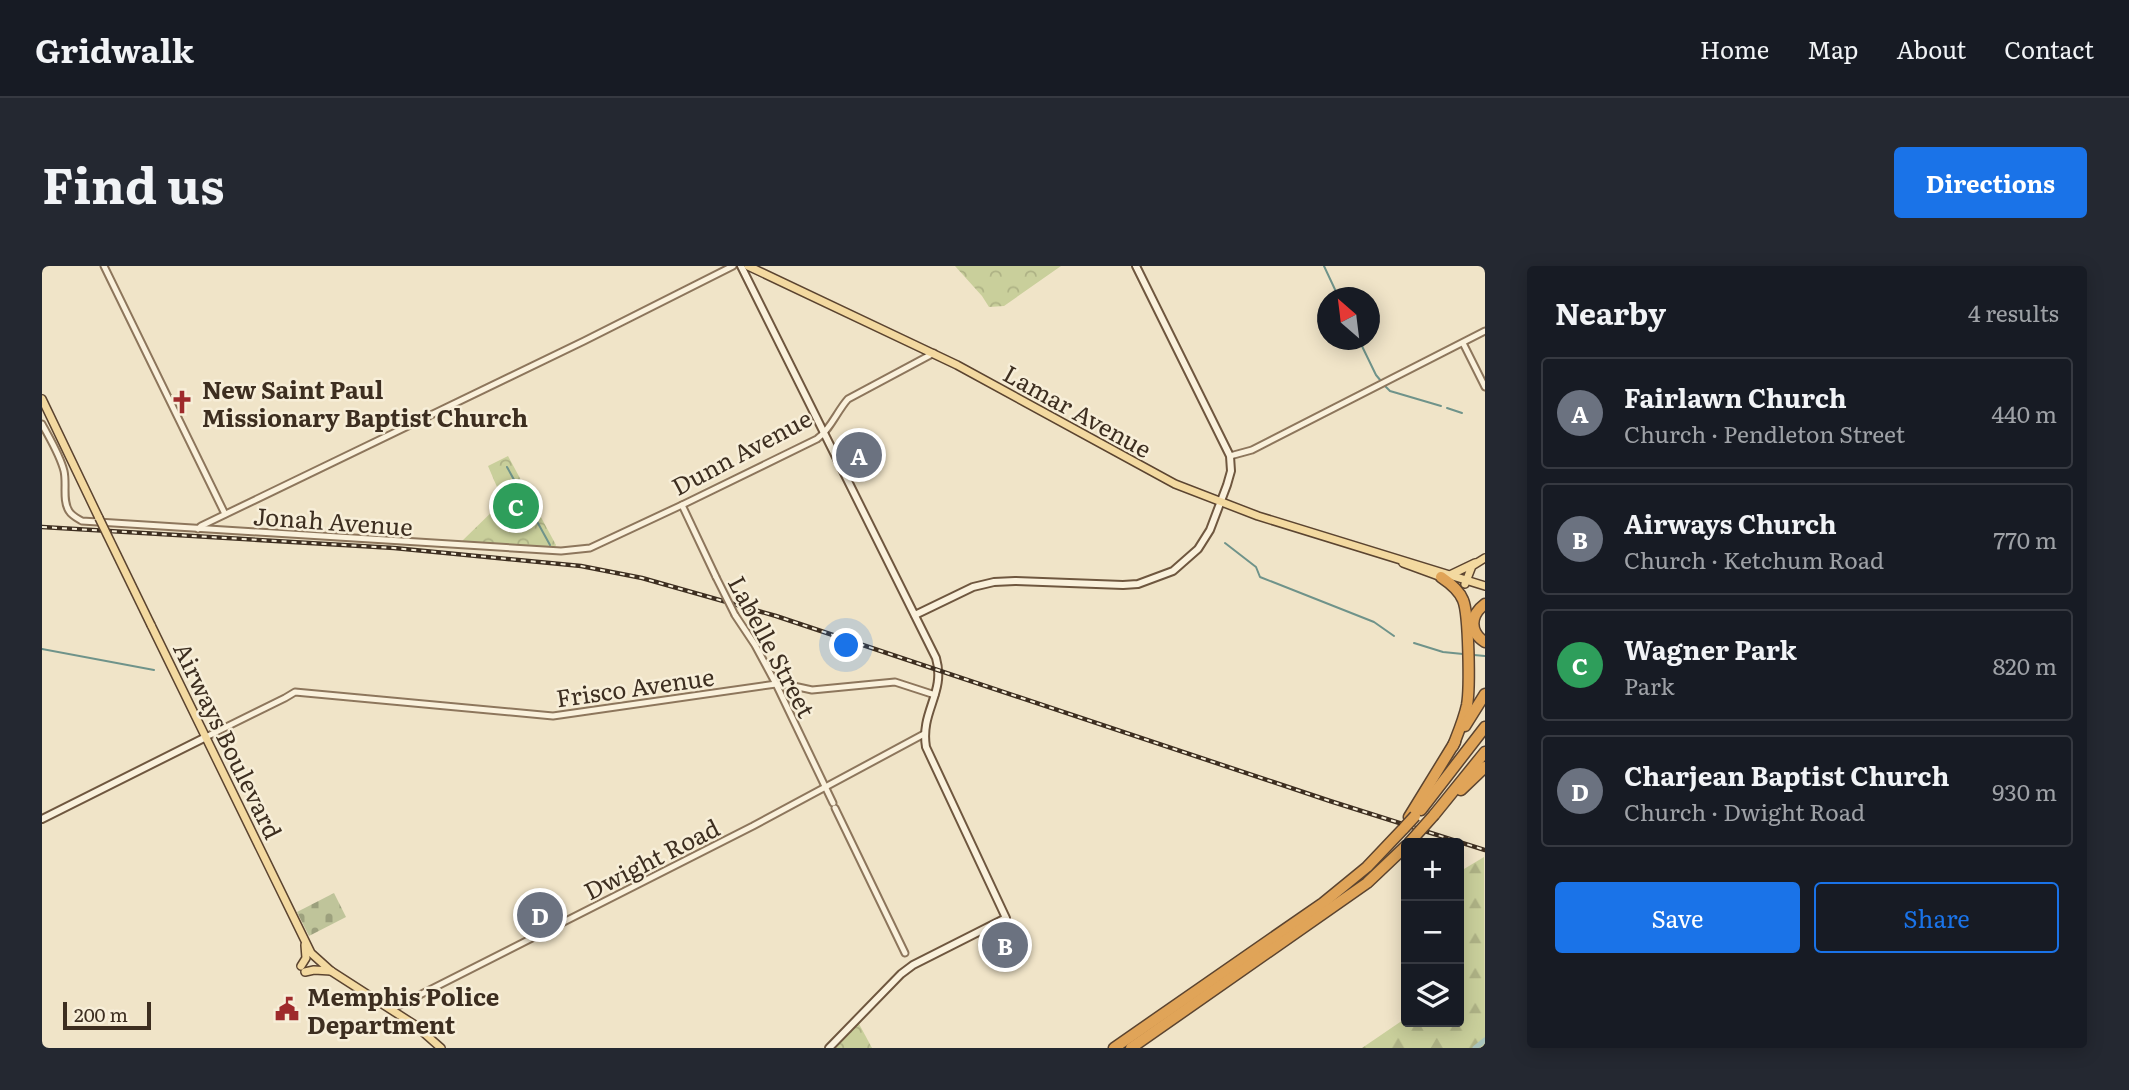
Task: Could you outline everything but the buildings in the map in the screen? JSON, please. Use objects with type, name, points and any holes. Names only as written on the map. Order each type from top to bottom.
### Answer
[{"type":"highway","points":[[1444,575],[1462,597],[1466,616],[1468,697],[1452,746]]},
{"type":"highway","points":[[1485,604],[1477,611],[1473,622],[1477,636],[1485,642]]},
{"type":"highway","points":[[1412,817],[1485,692]]},
{"type":"highway","points":[[1114,1048],[1323,903],[1367,867],[1401,831],[1485,727]]},
{"type":"highway","points":[[1413,838],[1485,752]]},
{"type":"highway","points":[[1435,813],[1485,767]]},
{"type":"highway","points":[[1131,1048],[1356,891],[1401,850]]},
{"type":"main road","points":[[741,266],[915,615],[938,667],[939,681],[925,723],[928,754],[1006,918],[945,947],[907,970],[829,1048]]},
{"type":"main road","name":"Lamar Avenue","points":[[748,266],[934,354],[1007,391],[1147,470],[1220,503],[1408,566],[1483,587]]},
{"type":"main road","points":[[915,615],[973,587],[994,582],[1138,584],[1173,570],[1198,549],[1210,530],[1230,474],[1230,456],[1136,266]]},
{"type":"main road","name":"Airways Boulevard","points":[[42,399],[303,937],[316,958],[331,971],[415,1025],[441,1048]]},
{"type":"main road","points":[[1444,575],[1457,573],[1482,560]]},
{"type":"main road","points":[[1466,582],[1471,568],[1482,560]]},
{"type":"main road","points":[[1482,560],[1472,572],[1483,587]]},
{"type":"main road","points":[[42,819],[206,737]]},
{"type":"main road","points":[[303,937],[307,952],[303,969],[331,971]]},
{"type":"street","points":[[104,266],[225,514]]},
{"type":"street","points":[[198,529],[733,266]]},
{"type":"street","points":[[1230,456],[1252,450],[1485,331]]},
{"type":"street","points":[[1463,343],[1485,387]]},
{"type":"street","name":"Dunn Avenue","points":[[590,548],[824,434],[848,398],[934,354]]},
{"type":"street","name":"Jonah Avenue","points":[[42,424],[63,467],[69,511],[82,521],[561,551],[590,548]]},
{"type":"street","name":"Labelle Street","points":[[682,505],[735,615],[776,684],[905,953]]},
{"type":"street","name":"Frisco Avenue","points":[[206,737],[295,692],[553,716],[776,684],[811,690],[895,682],[935,695]]},
{"type":"street","name":"Dwight Road","points":[[392,1010],[825,788],[924,734]]},
{"type":"green space","points":[[955,266],[1061,266],[1004,306],[989,307]]},
{"type":"green space","points":[[508,456],[555,547],[461,542],[503,501],[488,466]]},
{"type":"green space","points":[[1484,857],[1485,1048],[1362,1048],[1401,1021],[1401,1027],[1464,1027],[1464,869]]},
{"type":"green space","points":[[334,893],[346,917],[309,936],[297,912]]},
{"type":"green space","points":[[858,1022],[872,1048],[834,1048]]},
{"type":"waterway","points":[[1324,266],[1334,287]]},
{"type":"waterway","points":[[1364,350],[1381,381]]},
{"type":"waterway","points":[[1385,386],[1390,391],[1441,406]]},
{"type":"waterway","points":[[1447,408],[1462,413]]},
{"type":"waterway","points":[[507,467],[550,545]]},
{"type":"waterway","points":[[1225,543],[1256,567],[1260,577],[1374,622],[1394,636]]},
{"type":"waterway","points":[[1414,643],[1443,652],[1463,654]]},
{"type":"waterway","points":[[42,649],[154,670]]},
{"type":"waterway","points":[[1474,655],[1485,656]]},
{"type":"waterway","points":[[1475,1048],[1485,1040]]},
{"type":"railway","points":[[42,527],[394,548],[581,566],[642,578],[776,616],[1485,850]]},
{"type":"place","name":"New Saint Paul Missionary Baptist Church","points":[[182,402]]},
{"type":"place","name":"Fairlawn Church","points":[[859,455]]},
{"type":"place","name":"Wagner Park","points":[[516,506]]},
{"type":"place","name":"Charjean Baptist Church","points":[[540,915]]},
{"type":"place","name":"Airways Church","points":[[1005,945]]},
{"type":"place","name":"Memphis Police Department","points":[[287,1009]]}]
